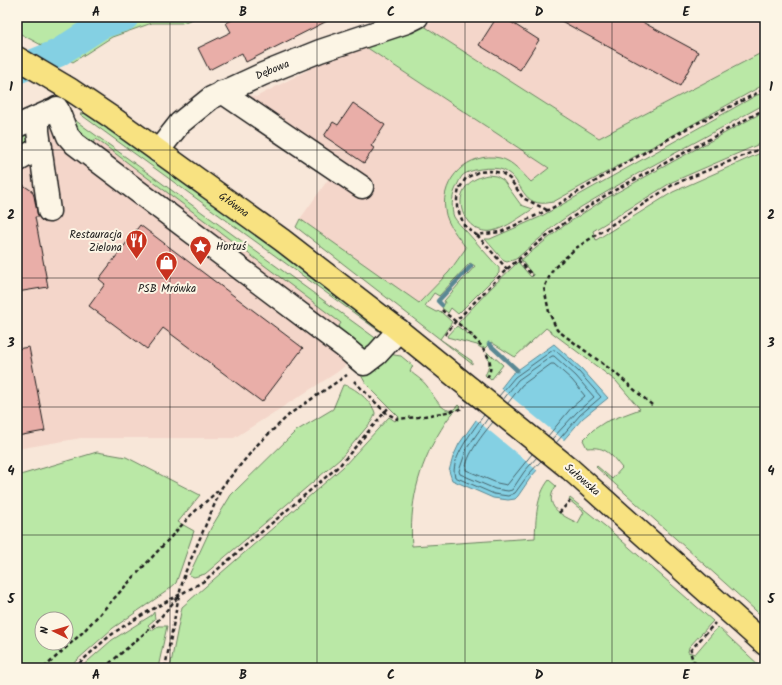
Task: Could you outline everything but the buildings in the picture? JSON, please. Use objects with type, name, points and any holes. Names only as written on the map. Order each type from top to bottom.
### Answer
[{"type":"main road","name":"Główna","points":[[17,58],[71,90],[120,123],[282,240],[396,327]]},
{"type":"main road","name":"Sułowska","points":[[396,327],[570,469],[765,644]]},
{"type":"street","name":"Dębowa","points":[[158,151],[180,123],[211,98],[222,92],[320,51],[412,19]]},
{"type":"street","points":[[17,126],[57,108],[71,90]]},
{"type":"street","points":[[222,92],[362,187]]},
{"type":"street","points":[[57,108],[68,136],[75,144],[343,346],[358,372],[382,349],[396,327]]},
{"type":"street","points":[[38,117],[49,211]]},
{"type":"street","points":[[17,161],[41,147]]},
{"type":"path","points":[[476,235],[501,232],[554,207],[612,171],[660,144],[765,89]]},
{"type":"path","points":[[445,335],[455,322],[507,269],[566,222],[606,195],[765,109]]},
{"type":"path","points":[[652,405],[614,372],[557,330],[549,312],[544,288],[553,269],[576,248],[674,184],[765,147]]},
{"type":"path","points":[[507,269],[476,235],[464,225],[457,207],[456,199],[459,189],[466,178],[478,172],[490,171],[502,174],[510,179],[523,198],[546,210]]},
{"type":"path","points":[[518,260],[532,276]]},
{"type":"path","points":[[442,310],[473,337],[486,351],[490,362],[490,374]]},
{"type":"path","points":[[44,668],[83,632],[192,514],[222,487],[258,444],[291,413],[358,372],[385,412],[397,419],[418,417],[462,408]]},
{"type":"path","points":[[74,668],[117,631],[153,608],[204,581],[340,465],[389,407]]},
{"type":"path","points":[[165,668],[179,595],[185,573],[222,487]]},
{"type":"path","points":[[559,513],[570,501]]},
{"type":"path","points":[[104,668],[153,626],[179,595]]},
{"type":"path","points":[[708,668],[693,661],[690,652],[726,609]]},
{"type":"shaded area","points":[[440,17],[765,17],[765,51],[599,138],[424,26]]},
{"type":"shaded area","points":[[363,45],[550,168],[531,182],[517,167],[479,157],[449,182],[451,227],[466,247],[449,272],[419,303],[300,219],[332,174],[242,93],[256,97],[308,70],[310,65]]},
{"type":"shaded area","points":[[72,118],[374,337],[365,350],[336,373],[234,438],[81,438],[17,449],[17,131],[47,132]]},
{"type":"green space","points":[[17,17],[198,17],[182,23],[152,23],[112,37],[73,62],[17,32]]},
{"type":"green space","points":[[424,26],[599,138],[765,51],[765,84],[553,202],[534,202],[528,198],[510,174],[503,170],[488,168],[475,170],[462,176],[453,196],[452,207],[454,217],[499,268],[499,273],[458,314],[451,308],[448,313],[442,308],[445,303],[444,301],[475,266],[470,263],[439,296],[434,293],[425,306],[436,312],[440,311],[452,322],[440,339],[472,361],[472,364],[296,227],[300,219],[419,303],[449,272],[466,248],[450,225],[445,210],[447,188],[452,178],[459,170],[468,163],[478,159],[489,157],[500,158],[509,162],[521,171],[531,182],[549,168],[363,45]]},
{"type":"green space","points":[[765,93],[765,104],[637,174],[581,207],[555,225],[516,259],[507,262],[504,261],[485,239],[490,239],[540,217],[757,95]]},
{"type":"green space","points":[[765,111],[764,142],[672,182],[593,231],[596,240],[673,192],[765,151],[765,619],[596,467],[597,466],[612,479],[622,468],[608,452],[599,448],[587,448],[583,440],[593,430],[605,422],[640,409],[616,381],[546,328],[515,357],[491,342],[485,348],[481,348],[477,345],[447,337],[457,326],[472,337],[473,335],[458,323],[518,262],[531,277],[533,275],[521,260],[565,225],[605,199]]},
{"type":"green space","points":[[89,113],[295,261],[382,331],[383,334],[80,114]]},
{"type":"green space","points":[[72,118],[382,343],[373,351],[362,350],[335,332],[341,323],[96,139],[89,148],[78,138]]},
{"type":"green space","points":[[27,127],[30,136],[26,143],[20,148],[17,143],[17,131]]},
{"type":"green space","points":[[488,175],[496,176],[503,180],[521,205],[533,209],[508,225],[492,231],[481,230],[472,225],[465,218],[461,198],[465,188],[474,180]]},
{"type":"green space","points":[[388,351],[394,355],[401,356],[413,366],[410,371],[425,384],[436,400],[444,408],[449,410],[458,405],[460,407],[446,422],[439,433],[420,473],[416,487],[412,516],[412,546],[535,538],[536,516],[539,500],[541,493],[549,480],[556,486],[552,493],[551,499],[553,505],[560,513],[578,523],[584,512],[569,500],[570,498],[605,526],[713,621],[689,647],[688,652],[695,654],[718,627],[761,667],[170,668],[182,607],[343,467],[389,417],[395,421],[399,417],[366,384],[361,375]]},
{"type":"green space","points":[[487,352],[503,365],[491,380],[485,375],[489,364]]},
{"type":"green space","points":[[343,385],[357,391],[371,404],[375,413],[371,422],[340,459],[205,574],[194,577],[189,575],[211,528],[231,495],[296,431],[333,409]]},
{"type":"green space","points":[[97,452],[126,457],[200,495],[178,522],[194,531],[176,583],[167,591],[113,628],[68,668],[17,668],[17,476]]},
{"type":"green space","points":[[154,612],[155,619],[148,625],[152,630],[158,626],[167,626],[158,668],[80,668],[112,640],[152,615]]},
{"type":"water","points":[[554,344],[582,369],[608,398],[583,418],[531,477],[515,499],[508,500],[493,498],[452,480],[449,471],[453,457],[459,444],[476,420],[512,374]]},
{"type":"pier","points":[[499,387],[565,441],[539,472],[474,418]]},
{"type":"waterway","points":[[17,70],[58,53],[101,25],[125,17]]},
{"type":"waterway","points":[[442,305],[438,301],[471,266]]},
{"type":"waterway","points":[[489,344],[517,370]]},
{"type":"place","name":"Restauracja Zielona","points":[[137,260]]},
{"type":"place","name":"Hortuś","points":[[200,266]]},
{"type":"place","name":"PSB Mrówka","points":[[167,282]]}]
